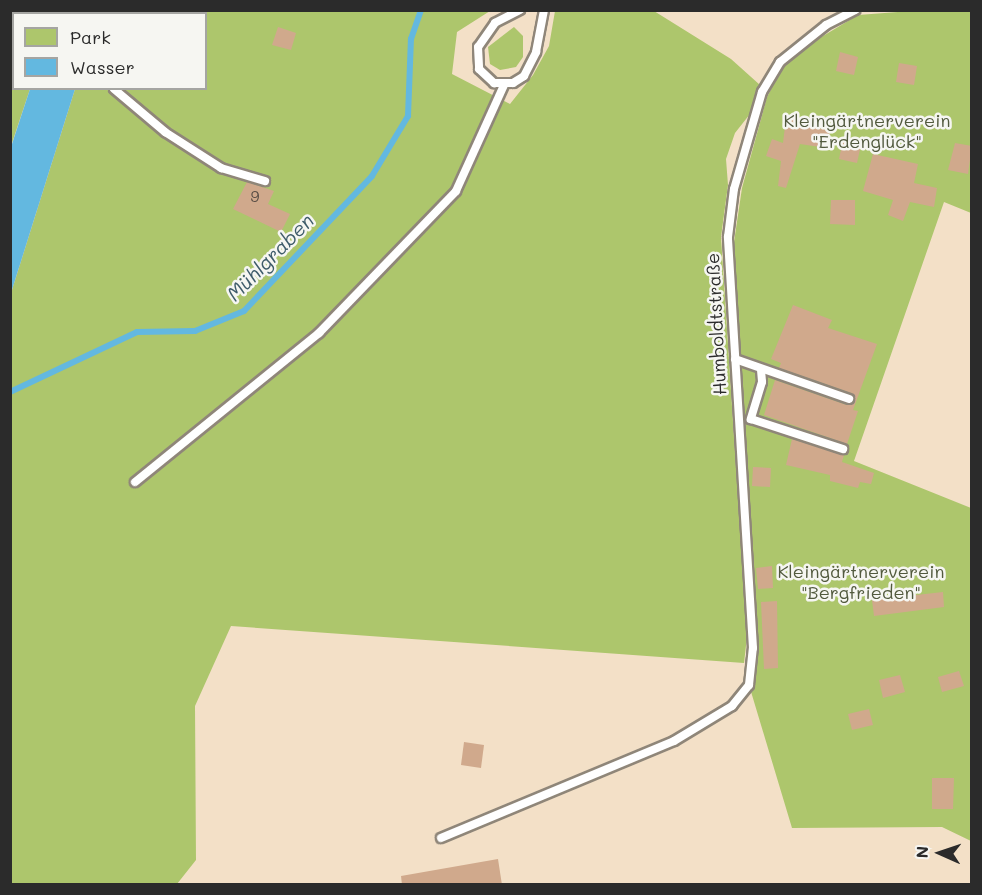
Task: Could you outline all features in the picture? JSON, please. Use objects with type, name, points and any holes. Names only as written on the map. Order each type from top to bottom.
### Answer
[{"type":"lane","points":[[520,10],[495,23],[478,47],[479,69],[494,83],[504,85],[524,76],[532,64],[543,10]]},
{"type":"lane","name":"Humboldtstraße","points":[[441,838],[674,741],[732,706],[749,685],[753,648],[728,237],[740,160],[762,92],[780,62],[803,42],[855,10]]},
{"type":"lane","points":[[135,482],[319,333],[456,191],[504,85]]},
{"type":"lane","points":[[115,90],[165,132],[221,168],[265,181]]},
{"type":"lane","points":[[735,359],[849,399]]},
{"type":"lane","points":[[762,370],[762,382],[751,419],[843,449]]},
{"type":"green space","points":[[11,10],[36,12],[12,12],[12,90],[30,90],[11,146]]},
{"type":"green space","points":[[84,11],[490,11],[457,32],[452,74],[510,104],[533,75],[549,46],[555,11],[654,11],[731,59],[760,85],[750,114],[735,133],[726,159],[728,185],[721,237],[747,637],[744,663],[231,626],[195,706],[196,860],[177,884],[11,884],[11,293],[75,90],[207,90],[207,12]]},
{"type":"green space","points":[[911,11],[971,11],[971,213],[944,202],[854,461],[971,508],[971,841],[942,827],[792,828],[749,685],[753,648],[734,242],[742,188],[767,97],[782,68],[803,48],[858,15]]},
{"type":"green space","points":[[514,27],[523,36],[523,57],[516,67],[500,70],[490,64],[488,47]]},
{"type":"water","points":[[30,90],[75,90],[11,293],[11,147]]},
{"type":"building","points":[[278,27],[296,33],[291,50],[272,45]]},
{"type":"building","points":[[840,52],[858,57],[854,75],[836,71]]},
{"type":"building","points":[[899,63],[917,66],[914,85],[896,82]]},
{"type":"building","points":[[786,118],[804,120],[804,126],[830,130],[827,148],[800,144],[786,188],[778,186],[781,161],[766,156],[772,139],[783,143]]},
{"type":"building","points":[[843,140],[861,145],[857,163],[839,159]]},
{"type":"building","points":[[955,143],[972,146],[968,174],[948,170]]},
{"type":"building","points":[[873,154],[918,164],[914,183],[937,188],[934,207],[910,202],[903,221],[888,215],[893,200],[863,191]]},
{"type":"building","points":[[247,182],[274,191],[268,204],[290,214],[281,232],[233,209]]},
{"type":"building","points":[[831,200],[855,200],[855,225],[830,224]]},
{"type":"building","points":[[793,305],[832,320],[828,328],[877,344],[853,410],[858,411],[847,444],[764,415],[775,380],[847,405],[855,401],[851,393],[779,368],[781,363],[771,359]]},
{"type":"building","points":[[792,439],[844,455],[842,462],[874,473],[871,484],[860,482],[858,488],[830,481],[830,475],[786,465]]},
{"type":"building","points":[[753,467],[771,468],[770,487],[752,486]]},
{"type":"building","points":[[772,566],[773,588],[758,589],[756,568]]},
{"type":"building","points":[[943,592],[944,607],[874,616],[872,600]]},
{"type":"building","points":[[777,601],[778,668],[764,669],[761,602]]},
{"type":"building","points":[[959,671],[964,686],[942,692],[938,677]]},
{"type":"building","points":[[900,675],[905,692],[883,698],[879,680]]},
{"type":"building","points":[[869,709],[873,725],[852,730],[848,714]]},
{"type":"building","points":[[464,742],[484,745],[481,768],[461,765]]},
{"type":"building","points":[[932,778],[954,778],[953,809],[932,809]]},
{"type":"building","points":[[498,859],[502,885],[402,885],[401,876]]},
{"type":"waterway","name":"Mühlgraben","points":[[10,392],[137,332],[195,331],[244,311],[372,176],[408,116],[411,39],[421,10]]},
{"type":"park label","name":"Kleingärtnerverein \"Erdenglück\"","points":[[867,131]]},
{"type":"park label","name":"Kleingärtnerverein \"Bergfrieden\"","points":[[861,582]]}]
